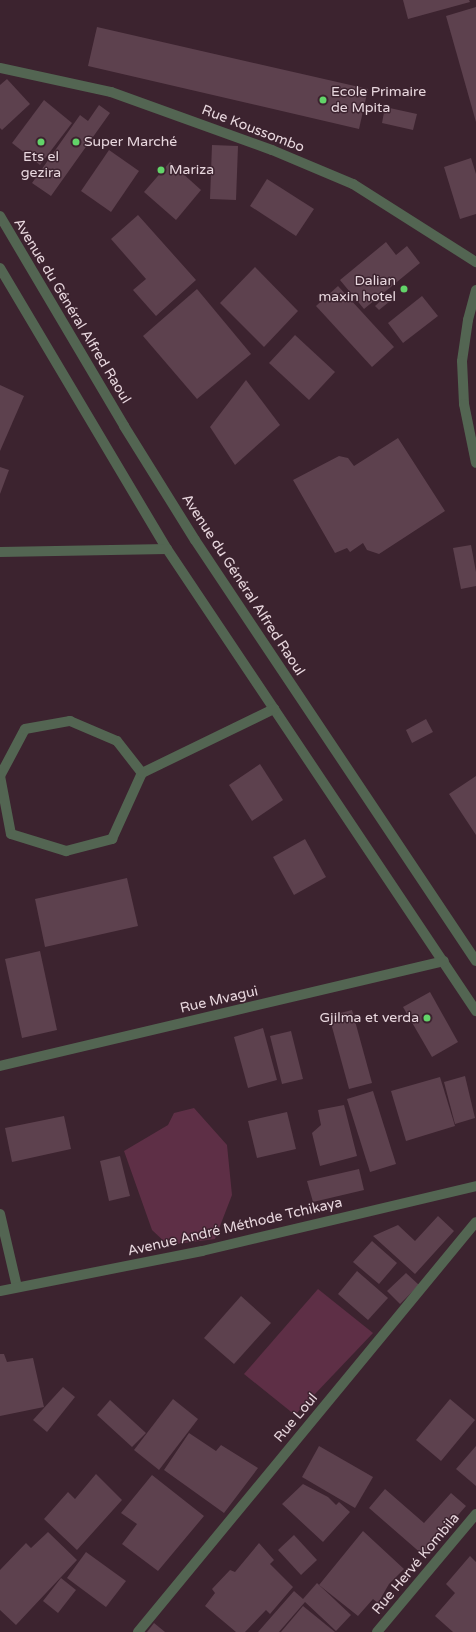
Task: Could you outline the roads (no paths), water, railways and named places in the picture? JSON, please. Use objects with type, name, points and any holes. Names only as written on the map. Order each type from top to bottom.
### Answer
[{"type":"street","name":"Rue Koussombo","points":[[0,68],[111,92],[279,153],[353,184],[476,262]]},
{"type":"street","name":"Avenue du Général Alfred Raoul","points":[[0,216],[124,426],[195,540],[476,961]]},
{"type":"street","points":[[0,268],[167,549],[476,1011]]},
{"type":"street","points":[[476,290],[468,320],[462,361],[464,404],[476,463]]},
{"type":"street","points":[[0,552],[167,549]]},
{"type":"street","points":[[142,773],[117,741],[70,722],[24,729],[0,776],[11,834],[66,851],[112,839],[142,773],[274,709]]},
{"type":"street","name":"Rue Mvagui","points":[[0,1066],[444,962]]},
{"type":"street","name":"Avenue André Méthode Tchikaya","points":[[0,1291],[202,1251],[476,1186]]},
{"type":"street","points":[[0,1214],[17,1287]]},
{"type":"street","name":"Rue Loul","points":[[138,1632],[476,1222]]},
{"type":"street","name":"Rue Hervé Kombila","points":[[377,1632],[476,1514]]},
{"type":"place","name":"Ecole Primaire de Mpita","points":[[323,100]]},
{"type":"place","name":"Ets el gezira","points":[[41,142]]},
{"type":"place","name":"Super Marché","points":[[76,142]]},
{"type":"place","name":"Mariza","points":[[161,170]]},
{"type":"place","name":"Dalian maxin hotel","points":[[404,289]]},
{"type":"place","name":"Gjilma et verda","points":[[427,1018]]}]
